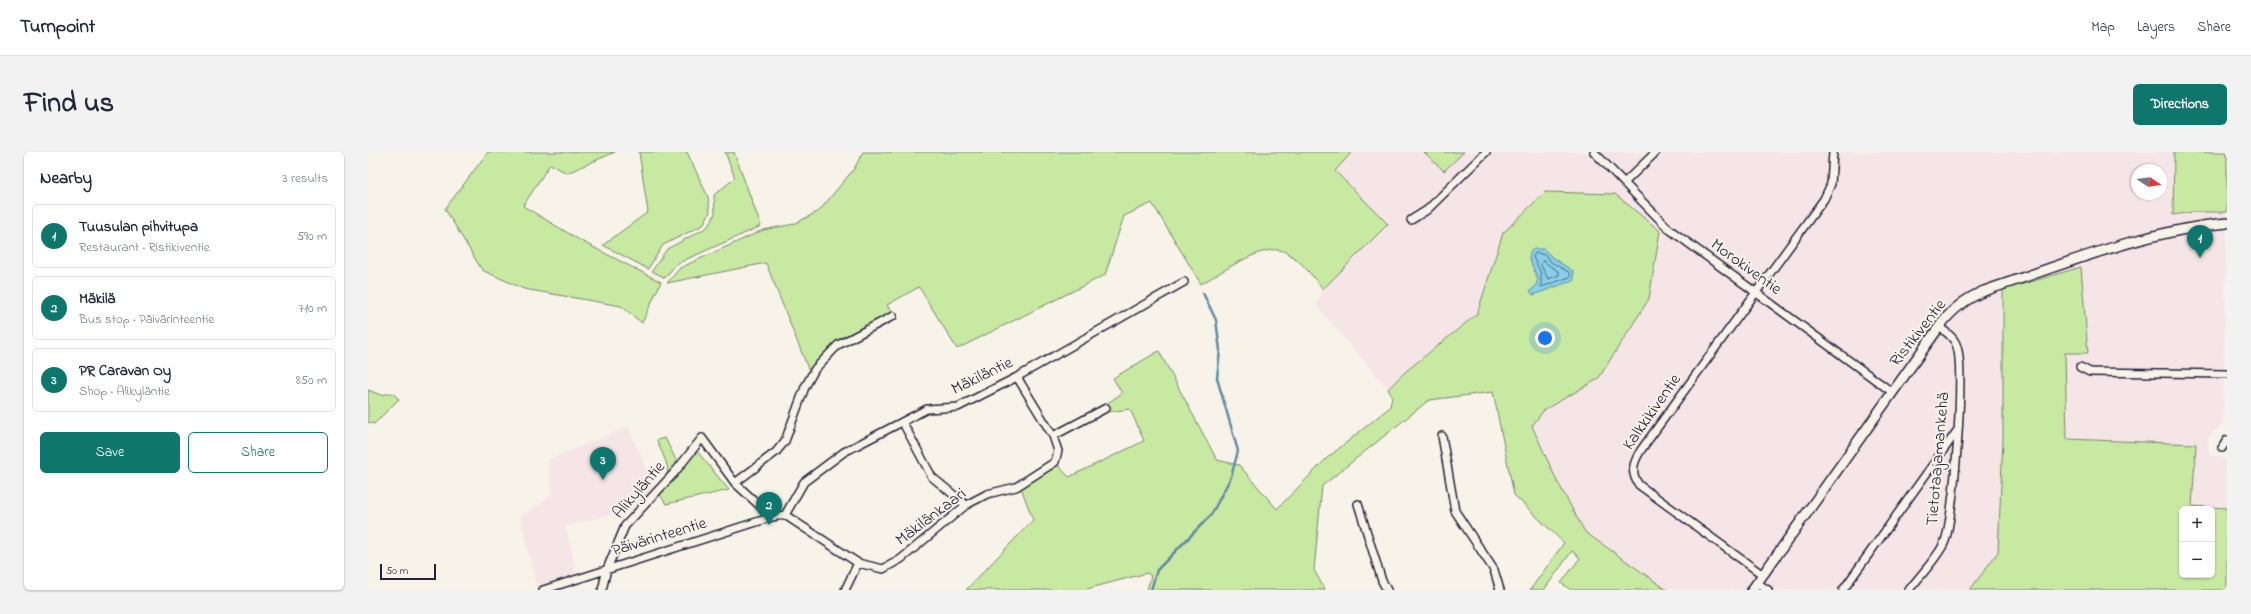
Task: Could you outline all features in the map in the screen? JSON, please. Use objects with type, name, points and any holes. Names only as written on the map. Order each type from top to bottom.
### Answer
[{"type":"street","points":[[1411,220],[1427,210],[1486,152]]},
{"type":"street","name":"Morokiventie","points":[[1594,152],[1669,229],[1892,392]]},
{"type":"street","points":[[1624,184],[1656,152]]},
{"type":"street","name":"Kalkkikiventie","points":[[1763,575],[1639,485],[1634,478],[1632,468],[1641,450],[1828,192],[1833,175],[1833,152]]},
{"type":"street","name":"Ristikiventie","points":[[1755,587],[1892,392],[1939,327],[1956,307],[1971,297],[1984,291],[2156,235],[2196,226],[2227,223]]},
{"type":"street","name":"Mäkiläntie","points":[[785,515],[804,482],[844,452],[903,423],[927,409],[958,407],[1017,378],[1184,282]]},
{"type":"street","points":[[772,517],[735,483],[776,452],[785,441],[805,387],[815,369],[838,345],[893,316]]},
{"type":"street","name":"Tietotaajamankehä","points":[[1909,590],[1945,542],[1949,526],[1958,431],[1960,358],[1957,345],[1939,327]]},
{"type":"street","points":[[2080,367],[2090,372],[2227,374]]},
{"type":"street","name":"Mäkilänkaari","points":[[785,515],[858,563],[883,569],[901,559],[966,506],[987,494],[1016,487],[1055,462],[1058,451],[1053,436],[1017,378]]},
{"type":"street","points":[[1053,436],[1106,408]]},
{"type":"street","points":[[903,423],[932,477],[966,506]]},
{"type":"street","points":[[1842,590],[1958,431]]},
{"type":"street","points":[[1442,436],[1455,511],[1494,570],[1500,590]]},
{"type":"street","name":"Alikyläntie","points":[[602,590],[608,568],[625,526],[645,501],[675,472],[702,438],[735,483]]},
{"type":"street","points":[[2222,448],[2227,440]]},
{"type":"street","points":[[1358,504],[1382,580],[1387,590]]},
{"type":"street","name":"Päivärinteentie","points":[[543,590],[608,568],[772,517],[785,515]]},
{"type":"street","points":[[845,590],[858,563]]},
{"type":"street","points":[[1755,587],[1768,590]]},
{"type":"shaded area","points":[[1352,152],[1424,152],[1444,171],[1464,152],[2174,152],[2173,215],[2192,212],[2227,212],[2223,424],[2208,438],[2209,454],[2225,459],[2227,456],[2227,508],[2215,507],[2215,506],[2192,506],[2196,444],[2067,439],[2065,353],[2088,353],[2081,267],[2003,290],[2003,439],[1998,552],[1970,590],[1667,590],[1585,532],[1557,481],[1532,426],[1544,410],[1598,379],[1503,233],[1477,314],[1405,371],[1388,389],[1316,305],[1323,289],[1388,225],[1335,170]]},
{"type":"shaded area","points":[[628,427],[655,486],[632,509],[566,526],[577,577],[537,589],[520,516],[543,502],[553,493],[548,460]]},
{"type":"green space","points":[[488,152],[615,152],[567,173],[550,164],[523,206],[583,242],[661,282],[642,323],[621,306],[524,289],[482,270],[445,209]]},
{"type":"green space","points":[[639,152],[687,152],[708,197],[710,212],[703,225],[663,245],[648,269],[603,245],[648,212]]},
{"type":"green space","points":[[725,152],[734,152],[761,226],[676,264],[665,278],[652,271],[667,249],[706,228],[712,221],[715,213],[714,195],[735,178]]},
{"type":"green space","points":[[863,152],[1352,152],[1335,171],[1388,224],[1323,289],[1305,267],[1289,254],[1283,251],[1274,250],[1264,251],[1253,255],[1201,284],[1152,203],[1124,216],[1105,275],[957,349],[919,287],[887,305],[892,314],[838,341],[809,371],[766,263],[667,283],[680,268],[763,230],[794,224],[819,211],[854,169]]},
{"type":"green space","points":[[1424,152],[1464,152],[1444,171]]},
{"type":"green space","points":[[2174,152],[2227,152],[2227,212],[2192,212],[2173,215]]},
{"type":"green space","points":[[1545,192],[1615,194],[1660,231],[1649,299],[1598,379],[1544,410],[1532,426],[1557,481],[1585,532],[1667,590],[1571,590],[1561,583],[1580,558],[1572,551],[1544,590],[1530,590],[1564,543],[1514,495],[1493,392],[1429,400],[1322,486],[1314,570],[1325,590],[1147,590],[1151,576],[1147,573],[1083,590],[966,590],[1033,520],[1020,485],[1055,462],[1069,477],[1144,441],[1130,409],[1108,412],[1105,405],[1122,393],[1113,378],[1159,351],[1217,460],[1239,465],[1277,509],[1326,459],[1390,407],[1392,396],[1388,389],[1405,372],[1477,314],[1503,233]]},
{"type":"green space","points":[[2081,267],[2088,353],[2065,353],[2067,439],[2196,444],[2192,506],[2179,506],[2179,578],[2215,578],[2215,507],[2227,508],[2227,590],[1970,590],[1998,552],[2003,439],[2003,290]]},
{"type":"green space","points":[[368,390],[381,395],[392,393],[399,399],[374,424],[368,422]]},
{"type":"green space","points":[[665,438],[680,468],[696,450],[729,490],[666,504],[657,490],[666,477],[667,466],[657,440]]},
{"type":"water","points":[[1534,249],[1544,249],[1553,258],[1573,271],[1574,280],[1533,295],[1530,291],[1535,287],[1538,280],[1529,258],[1530,252]]},
{"type":"waterway","points":[[1151,590],[1157,570],[1211,515],[1231,477],[1238,451],[1217,378],[1220,350],[1216,320],[1203,293]]},
{"type":"place","name":"Tuusulan pihvitupa","points":[[2200,258]]},
{"type":"place","name":"PR Caravan Oy","points":[[603,480]]},
{"type":"place","name":"Mäkilä","points":[[769,525]]}]
